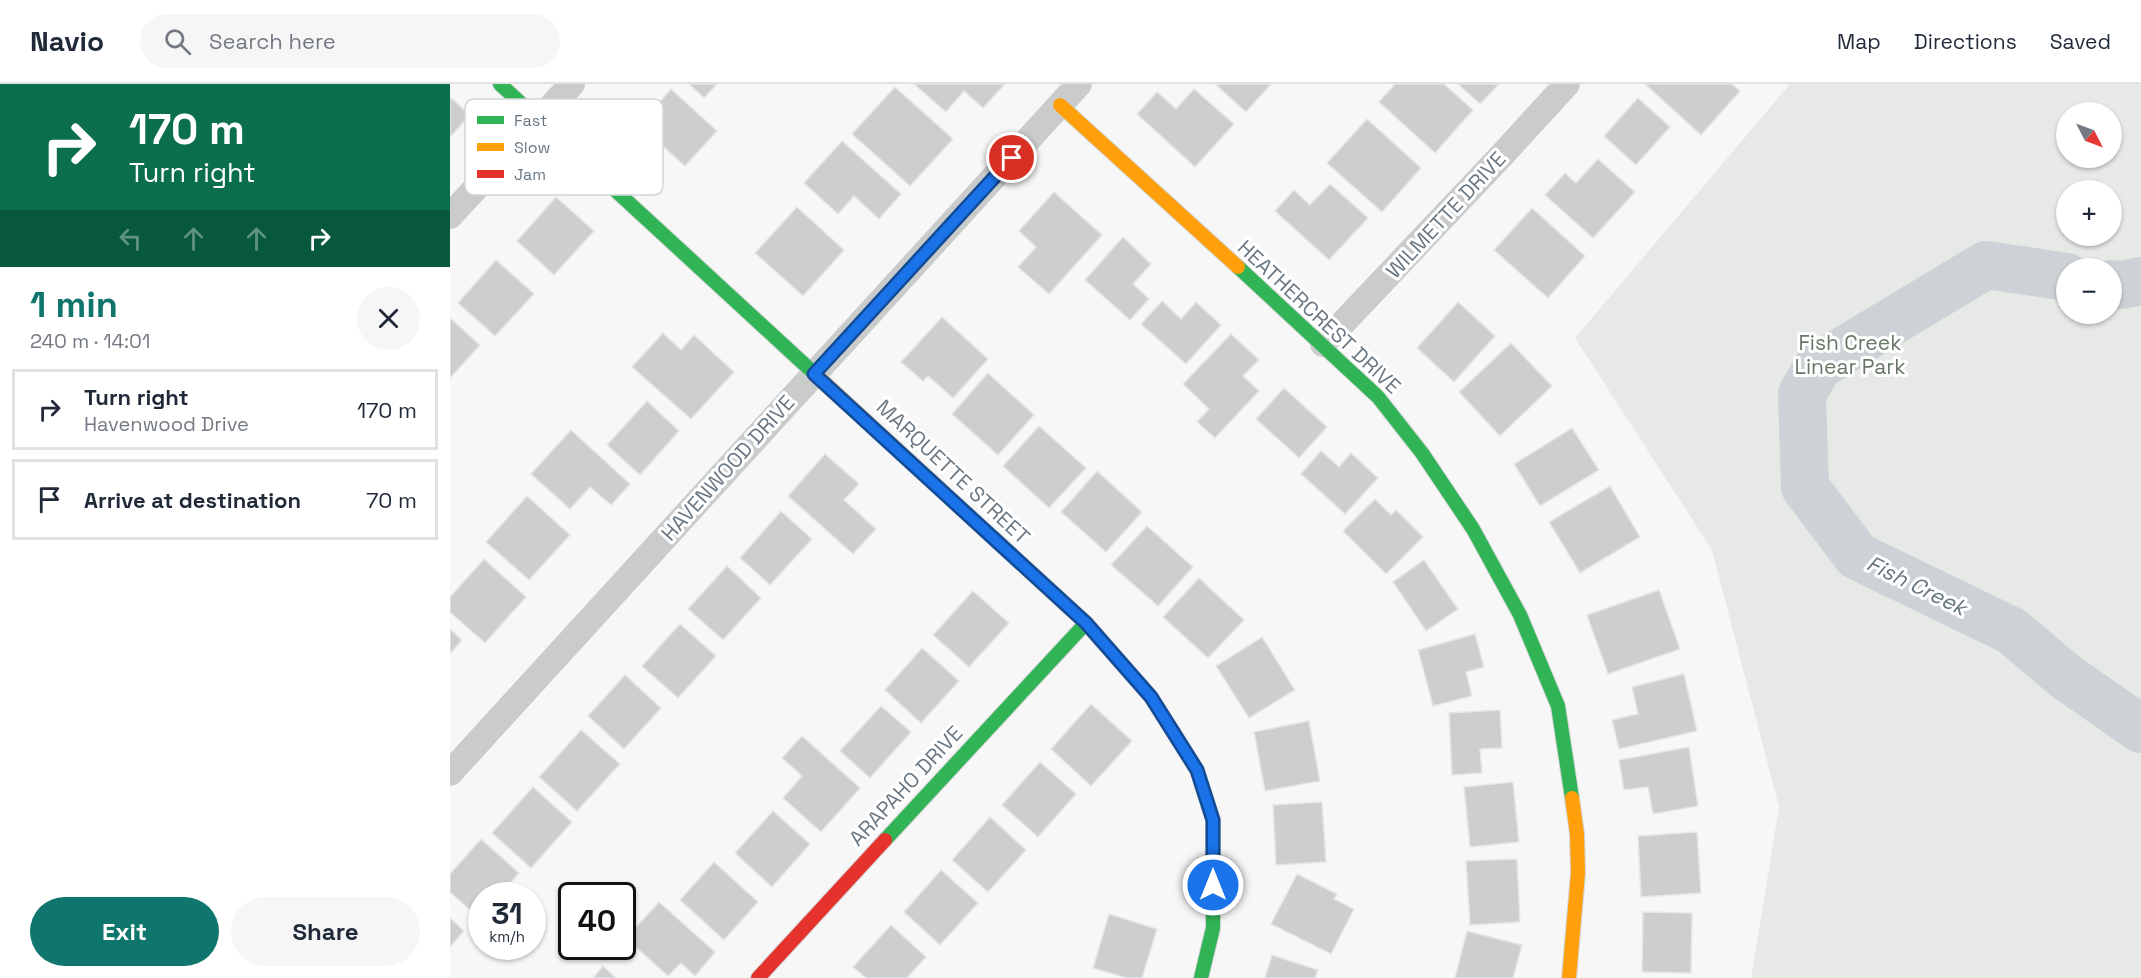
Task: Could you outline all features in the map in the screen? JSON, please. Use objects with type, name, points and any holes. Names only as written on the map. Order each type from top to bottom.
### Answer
[{"type":"street","name":"MARQUETTE STREET","points":[[500,84],[516,99]]},
{"type":"street","points":[[558,99],[572,84]]},
{"type":"street","name":"HAVENWOOD DRIVE","points":[[450,773],[1079,84]]},
{"type":"street","name":"WILMETTE DRIVE","points":[[1323,344],[1567,84]]},
{"type":"street","name":"HEATHERCREST DRIVE","points":[[1060,105],[1323,344],[1378,397],[1422,453],[1473,529],[1520,615],[1558,706],[1577,834],[1578,873],[1569,978]]},
{"type":"street","points":[[450,216],[469,195]]},
{"type":"street","name":"MARQUETTE STREET","points":[[620,195],[1086,623],[1151,697],[1197,770],[1213,820],[1213,928],[1201,978]]},
{"type":"street","name":"ARAPAHO DRIVE","points":[[758,978],[1086,623]]},
{"type":"green space","name":"Fish Creek Linear Park","points":[[1790,84],[2141,84],[2141,978],[1751,978],[1779,807],[1712,550],[1575,338]]},
{"type":"building","points":[[689,84],[717,84],[704,98]]},
{"type":"building","points":[[914,84],[1004,85],[983,108],[964,91],[946,112]]},
{"type":"building","points":[[1215,84],[1271,84],[1246,112]]},
{"type":"building","points":[[1395,84],[1444,84],[1473,110],[1435,153],[1379,102]]},
{"type":"building","points":[[1458,84],[1499,84],[1480,104]]},
{"type":"building","points":[[1647,84],[1732,84],[1740,91],[1701,135]]},
{"type":"building","points":[[895,87],[953,139],[910,186],[852,134]]},
{"type":"building","points":[[671,89],[717,131],[685,166],[663,146],[662,99]]},
{"type":"building","points":[[1194,89],[1234,124],[1195,167],[1137,114],[1157,92],[1176,109]]},
{"type":"building","points":[[450,97],[465,110],[465,120],[450,137]]},
{"type":"building","points":[[1638,98],[1670,127],[1636,165],[1604,136]]},
{"type":"building","points":[[1367,119],[1421,168],[1382,212],[1327,163]]},
{"type":"building","points":[[842,141],[901,194],[879,219],[854,196],[838,214],[804,183]]},
{"type":"building","points":[[1598,159],[1635,192],[1593,238],[1545,195],[1565,173],[1576,183]]},
{"type":"building","points":[[1330,184],[1368,218],[1329,260],[1275,211],[1294,190],[1310,205]]},
{"type":"building","points":[[1054,192],[1102,235],[1049,294],[1018,267],[1036,247],[1019,231]]},
{"type":"building","points":[[556,197],[594,231],[554,275],[517,241]]},
{"type":"building","points":[[797,207],[844,250],[803,296],[755,253]]},
{"type":"building","points":[[1532,208],[1585,256],[1548,298],[1494,250]]},
{"type":"building","points":[[1123,237],[1151,264],[1133,284],[1149,299],[1130,320],[1085,280]]},
{"type":"building","points":[[496,260],[534,294],[495,336],[458,303]]},
{"type":"building","points":[[1162,301],[1181,319],[1196,302],[1221,325],[1186,364],[1141,324]]},
{"type":"building","points":[[1458,302],[1495,336],[1454,382],[1417,348]]},
{"type":"building","points":[[942,317],[988,359],[953,398],[928,376],[923,381],[901,362]]},
{"type":"building","points":[[450,318],[480,345],[450,378]]},
{"type":"building","points":[[663,333],[681,350],[694,335],[734,372],[691,419],[632,367]]},
{"type":"building","points":[[1231,334],[1259,360],[1243,376],[1259,391],[1215,438],[1197,422],[1209,409],[1183,384]]},
{"type":"building","points":[[1511,343],[1552,386],[1500,436],[1459,392]]},
{"type":"building","points":[[988,373],[1034,415],[998,455],[952,414]]},
{"type":"building","points":[[1284,388],[1327,427],[1299,458],[1256,419]]},
{"type":"building","points":[[647,401],[679,431],[640,475],[607,445]]},
{"type":"building","points":[[1039,426],[1086,468],[1049,508],[1003,466]]},
{"type":"building","points":[[1572,428],[1599,470],[1540,506],[1514,464]]},
{"type":"building","points":[[571,430],[630,484],[611,505],[590,487],[570,509],[531,474]]},
{"type":"building","points":[[1321,451],[1339,467],[1351,453],[1378,478],[1345,514],[1301,474]]},
{"type":"building","points":[[825,454],[859,484],[844,500],[876,529],[853,554],[788,496]]},
{"type":"building","points":[[1097,471],[1142,512],[1106,552],[1061,512]]},
{"type":"building","points":[[1610,486],[1640,537],[1580,573],[1549,522]]},
{"type":"building","points":[[527,496],[570,535],[529,580],[486,542]]},
{"type":"building","points":[[1375,499],[1391,515],[1396,510],[1423,537],[1386,574],[1343,531]]},
{"type":"building","points":[[781,511],[812,539],[770,585],[740,558]]},
{"type":"building","points":[[1147,526],[1193,567],[1158,606],[1111,565]]},
{"type":"building","points":[[484,559],[526,597],[485,643],[450,612],[450,597]]},
{"type":"building","points":[[1424,560],[1458,609],[1426,631],[1393,582]]},
{"type":"building","points":[[727,566],[761,598],[723,640],[688,609]]},
{"type":"building","points":[[1199,578],[1244,620],[1208,658],[1163,617]]},
{"type":"building","points":[[1659,590],[1680,649],[1608,674],[1587,615]]},
{"type":"building","points":[[973,591],[1009,623],[969,667],[933,635]]},
{"type":"building","points":[[680,624],[716,656],[678,698],[642,666]]},
{"type":"building","points":[[450,629],[462,640],[450,654]]},
{"type":"building","points":[[1475,634],[1484,667],[1466,672],[1472,696],[1433,706],[1418,650]]},
{"type":"building","points":[[1262,637],[1295,690],[1249,718],[1216,666]]},
{"type":"building","points":[[922,648],[959,681],[921,723],[885,690]]},
{"type":"building","points":[[1684,674],[1697,731],[1619,749],[1612,720],[1638,714],[1632,687]]},
{"type":"building","points":[[625,675],[661,708],[624,749],[588,716]]},
{"type":"building","points":[[1091,704],[1132,741],[1091,786],[1051,749]]},
{"type":"building","points":[[881,706],[911,732],[870,778],[840,751]]},
{"type":"building","points":[[1500,710],[1502,748],[1480,749],[1482,773],[1452,775],[1449,713]]},
{"type":"building","points":[[1309,721],[1320,781],[1265,791],[1254,732]]},
{"type":"building","points":[[581,730],[620,764],[577,811],[539,777]]},
{"type":"building","points":[[802,736],[860,788],[821,832],[783,798],[802,776],[782,758]]},
{"type":"building","points":[[1689,747],[1698,806],[1653,814],[1648,787],[1624,790],[1619,760]]},
{"type":"building","points":[[1040,762],[1076,794],[1038,837],[1002,805]]},
{"type":"building","points":[[1513,782],[1519,842],[1470,847],[1464,787]]},
{"type":"building","points":[[533,787],[572,822],[531,868],[492,833]]},
{"type":"building","points":[[1322,802],[1326,862],[1276,865],[1273,805]]},
{"type":"building","points":[[773,811],[810,844],[772,887],[735,853]]},
{"type":"building","points":[[990,817],[1026,850],[988,892],[952,860]]},
{"type":"building","points":[[1697,832],[1701,893],[1641,897],[1638,836]]},
{"type":"building","points":[[481,839],[519,873],[511,882],[468,882],[468,908],[450,892],[450,874]]},
{"type":"building","points":[[1517,859],[1520,922],[1470,925],[1466,861]]},
{"type":"building","points":[[714,862],[758,902],[724,940],[680,900]]},
{"type":"building","points":[[941,870],[978,903],[940,945],[904,912]]},
{"type":"building","points":[[1297,874],[1337,894],[1334,899],[1354,909],[1331,954],[1271,924]]},
{"type":"building","points":[[659,902],[715,952],[695,976],[681,963],[668,976],[636,947],[636,927]]},
{"type":"building","points":[[1643,912],[1692,913],[1691,973],[1642,972]]},
{"type":"building","points":[[1109,914],[1157,929],[1142,978],[1127,978],[1093,968]]},
{"type":"building","points":[[450,918],[464,931],[450,947]]},
{"type":"building","points":[[891,925],[926,957],[907,978],[866,978],[853,967]]},
{"type":"building","points":[[1467,931],[1522,945],[1513,978],[1455,978]]},
{"type":"building","points":[[1272,955],[1318,970],[1315,978],[1265,978]]},
{"type":"building","points":[[603,966],[616,978],[593,978]]},
{"type":"waterway","name":"Fish Creek","points":[[2056,275],[1986,265],[1818,366],[1802,394],[1805,487],[1857,556],[2012,631],[2065,676],[2141,729]]},
{"type":"waterway","name":"Fish Creek","points":[[2122,285],[2141,281]]},
{"type":"traffic: fast","points":[[500,84],[516,99]]},
{"type":"traffic: fast","points":[[621,195],[817,376]]},
{"type":"traffic: fast","points":[[1238,267],[1378,397],[1422,453],[1473,529],[1520,615],[1558,706],[1572,798]]},
{"type":"traffic: fast","points":[[1051,591],[1086,623],[1151,697],[1197,770],[1213,820],[1213,928],[1201,978]]},
{"type":"traffic: fast","points":[[885,840],[1086,623]]},
{"type":"traffic: slow","points":[[1060,105],[1238,267]]},
{"type":"traffic: slow","points":[[817,376],[1051,591]]},
{"type":"traffic: slow","points":[[1569,978],[1578,873],[1577,834],[1572,798]]},
{"type":"traffic: jam","points":[[758,978],[885,840]]},
{"type":"route","points":[[1012,158],[814,374],[1086,623],[1151,697],[1197,770],[1213,820],[1213,885]]}]
